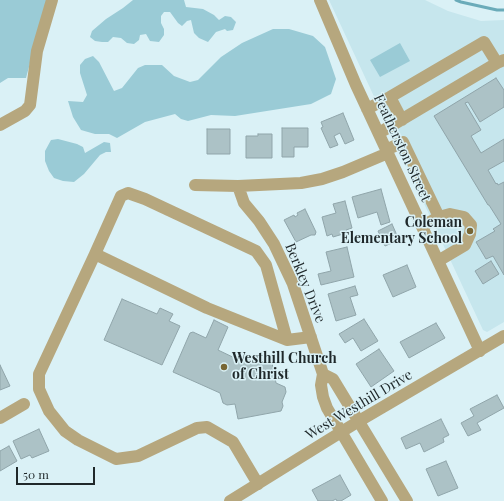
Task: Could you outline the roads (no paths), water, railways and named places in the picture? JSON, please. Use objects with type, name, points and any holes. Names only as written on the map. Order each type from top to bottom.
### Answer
[{"type":"street","points":[[0,125],[24,111],[30,105],[37,51],[52,0]]},
{"type":"street","name":"Featherston Street","points":[[320,0],[367,108],[480,351]]},
{"type":"street","points":[[367,108],[390,97],[484,42],[500,62],[379,134]]},
{"type":"street","points":[[390,97],[402,120]]},
{"type":"street","points":[[195,185],[238,186],[301,184],[343,172],[403,142],[439,217]]},
{"type":"street","name":"Berkley Drive","points":[[238,186],[244,203],[259,221],[274,244],[293,284],[324,374],[321,385],[327,408],[382,501]]},
{"type":"street","points":[[258,484],[233,442],[207,427],[197,428],[138,456],[116,458],[78,440],[65,431],[49,411],[39,389],[39,374],[121,196],[128,193],[145,199],[256,251],[266,265],[287,340]]},
{"type":"street","points":[[422,226],[439,217],[450,214],[464,218],[471,225],[470,234],[465,245],[438,260]]},
{"type":"street","points":[[95,254],[207,308],[287,340],[311,337]]},
{"type":"street","name":"West Westhill Drive","points":[[230,501],[359,421],[504,336]]},
{"type":"street","name":"Berkley Drive","points":[[324,374],[333,379],[407,501]]},
{"type":"street","points":[[0,418],[24,404]]},
{"type":"waterway","points":[[456,0],[497,10],[504,10]]},
{"type":"place","name":"Coleman Elementary School","points":[[470,231]]},
{"type":"place","name":"Westhill Church of Christ","points":[[224,367]]}]
